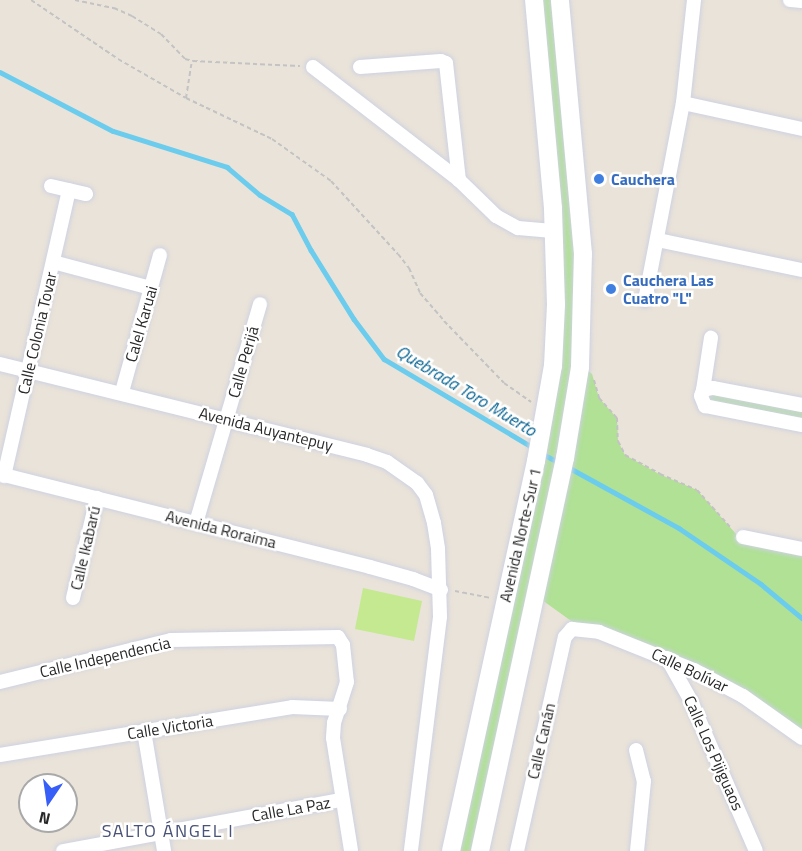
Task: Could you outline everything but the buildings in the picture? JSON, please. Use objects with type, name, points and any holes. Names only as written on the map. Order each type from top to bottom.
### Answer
[{"type":"main road","name":"Avenida Norte-Sur 1","points":[[451,851],[545,416],[556,337],[554,231],[534,0]]},
{"type":"main road","name":"Avenida Norte-Sur 1","points":[[480,851],[557,496],[571,428],[580,367],[584,265],[560,0]]},
{"type":"street","points":[[645,300],[683,103],[694,0]]},
{"type":"street","points":[[790,0],[802,1]]},
{"type":"street","points":[[360,67],[441,61],[447,63],[459,180]]},
{"type":"street","points":[[313,67],[459,180],[496,216],[509,225],[530,230],[554,231]]},
{"type":"street","points":[[683,103],[802,129]]},
{"type":"street","points":[[51,186],[86,194]]},
{"type":"street","name":"Calle Colonia Tovar","points":[[2,475],[29,370],[69,190]]},
{"type":"street","points":[[658,240],[802,270]]},
{"type":"street","name":"Calel Karuai","points":[[122,392],[160,255]]},
{"type":"street","points":[[53,262],[151,288]]},
{"type":"street","name":"Calle Perijá","points":[[196,523],[260,304]]},
{"type":"street","points":[[711,338],[701,401],[705,406],[802,424]]},
{"type":"street","name":"Avenida Auyantepuy","points":[[0,364],[122,392],[367,455],[404,472],[426,495],[438,549],[441,590],[438,650],[411,851]]},
{"type":"street","points":[[703,390],[712,388],[802,405]]},
{"type":"street","name":"Avenida Roraima","points":[[2,475],[370,567],[441,590]]},
{"type":"street","name":"Calle Ikabarú","points":[[73,598],[97,498]]},
{"type":"street","points":[[743,537],[802,549]]},
{"type":"street","name":"Calle Bolívar","points":[[568,631],[581,628],[599,632],[667,658],[743,696],[802,738]]},
{"type":"street","name":"Calle Canán","points":[[517,851],[568,631]]},
{"type":"street","name":"Calle Independencia","points":[[0,682],[171,640],[338,637],[343,645],[347,682],[340,709]]},
{"type":"street","name":"Calle Los Pijiguaos","points":[[667,658],[691,701],[756,851]]},
{"type":"street","name":"Calle Victoria","points":[[0,755],[292,707],[340,709]]},
{"type":"street","points":[[340,709],[334,723],[333,738],[351,851]]},
{"type":"street","points":[[144,731],[164,851]]},
{"type":"street","points":[[636,750],[644,781],[637,851]]},
{"type":"street","name":"Calle La Paz","points":[[63,851],[342,800]]},
{"type":"path","points":[[31,0],[118,58],[186,98],[272,139],[331,181],[398,254],[409,268],[420,293],[474,354],[504,383],[545,416]]},
{"type":"path","points":[[75,0],[114,8],[132,16],[161,34],[185,59],[192,61],[313,67]]},
{"type":"path","points":[[186,98],[192,61]]},
{"type":"path","points":[[580,367],[592,374],[599,398],[616,418],[618,441],[625,455],[697,490],[733,531],[743,537]]},
{"type":"path","points":[[441,590],[459,591],[505,601]]},
{"type":"green space","points":[[534,0],[560,0],[586,369],[592,374],[599,398],[617,418],[618,441],[625,455],[659,474],[697,490],[737,535],[802,549],[802,738],[743,696],[581,628],[535,595],[480,851],[451,851],[553,366]]},
{"type":"green space","points":[[703,390],[802,405],[802,425],[705,406]]},
{"type":"green space","points":[[363,588],[422,601],[414,641],[355,629]]},
{"type":"waterway","name":"Quebrada Toro Muerto","points":[[0,72],[113,131],[227,167],[260,195],[292,214],[311,250],[354,319],[384,359],[534,448]]},
{"type":"waterway","name":"Quebrada Toro Muerto","points":[[541,453],[560,463]]},
{"type":"waterway","name":"Quebrada Toro Muerto","points":[[568,467],[679,528],[761,584],[802,618]]},
{"type":"place","name":"Cauchera","points":[[599,179]]},
{"type":"place","name":"Cauchera Las Cuatro \"L\"","points":[[611,289]]},
{"type":"district","name":"SALTO ÁNGEL I","points":[[168,831]]}]
